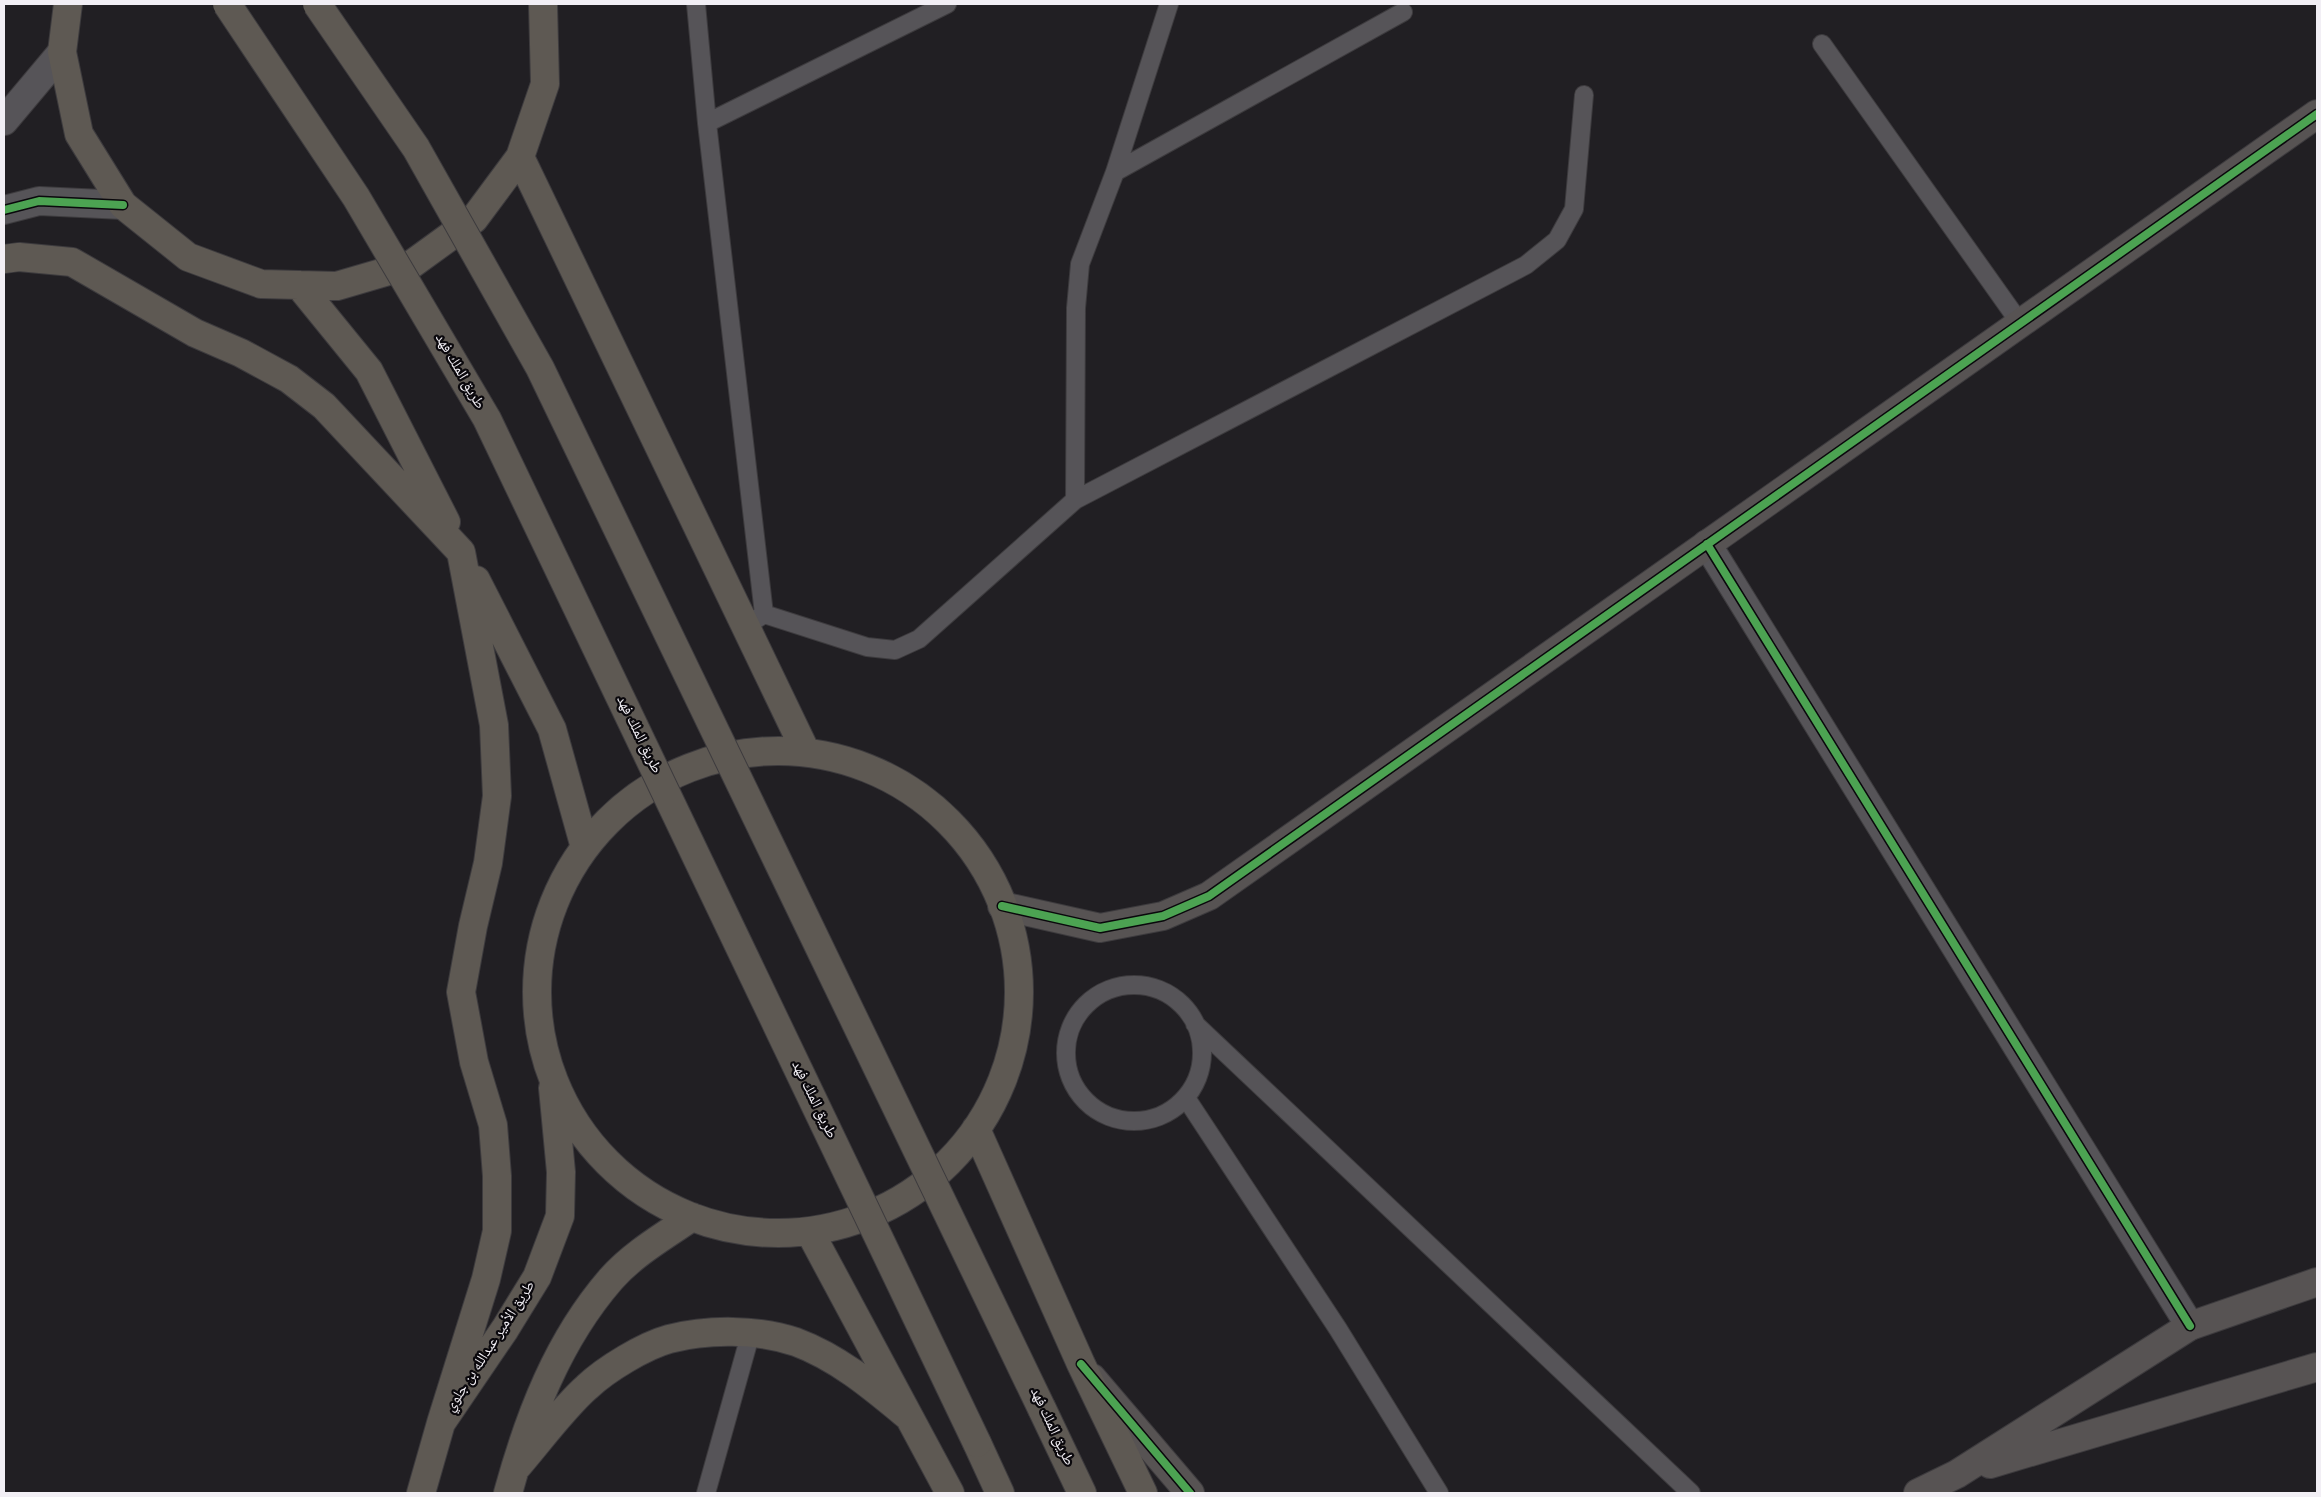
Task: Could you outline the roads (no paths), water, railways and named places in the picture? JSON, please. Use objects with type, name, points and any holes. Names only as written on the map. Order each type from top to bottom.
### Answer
[{"type":"main road","points":[[68,4],[62,52],[79,134],[123,205],[188,257],[260,284],[337,286],[412,264],[474,220],[520,158],[545,84],[543,4]]},
{"type":"main road","name":"طريق الملك فهد","points":[[227,4],[356,197],[487,419],[1000,1493]]},
{"type":"main road","name":"طريق الملك فهد","points":[[317,4],[416,148],[540,368],[1082,1493]]},
{"type":"main road","points":[[520,158],[755,620],[805,750]]},
{"type":"main road","points":[[4,259],[19,257],[72,262],[195,333],[241,353],[289,379],[324,406],[461,552],[494,725],[497,796],[488,862],[473,926],[461,992],[474,1062],[493,1125],[497,1176],[496,1231],[486,1279],[441,1423]]},
{"type":"main road","points":[[298,285],[369,371],[552,729],[584,844]]},
{"type":"main road","points":[[805,750],[884,774],[948,819],[994,881],[1002,906],[1018,955],[1018,1032],[993,1105],[947,1168],[884,1212],[811,1234],[733,1232],[661,1206],[596,1153],[552,1082],[535,1000],[546,917],[584,844],[645,787],[722,755],[805,750]]},
{"type":"main road","name":"طريق الأمير عبدالله بن جلوي","points":[[421,1493],[441,1423],[505,1329],[537,1276],[560,1216],[561,1172],[552,1082]]},
{"type":"main road","points":[[976,1129],[1081,1364],[1143,1493]]},
{"type":"main road","points":[[511,1481],[527,1426],[570,1332],[612,1278],[646,1248],[692,1217]]},
{"type":"main road","points":[[811,1234],[950,1493]]},
{"type":"main road","points":[[511,1481],[587,1386],[633,1355],[668,1340],[696,1335],[751,1332],[796,1342],[835,1362],[866,1382],[909,1417]]},
{"type":"street","points":[[4,121],[62,52]]},
{"type":"street","points":[[1002,906],[1100,928],[1163,916],[1209,896],[2317,114]]},
{"type":"street","points":[[4,210],[39,201],[123,205]]},
{"type":"street","points":[[1707,544],[2190,1326]]},
{"type":"street","points":[[1918,1493],[1957,1474],[2190,1326],[2317,1282]]},
{"type":"street","points":[[1081,1364],[1190,1493]]},
{"type":"street","points":[[1957,1474],[2317,1367]]},
{"type":"lane","points":[[696,4],[755,620],[867,646],[896,650],[919,640],[1075,500],[1526,265],[1557,240],[1574,209],[1584,95]]},
{"type":"lane","points":[[707,123],[947,4]]},
{"type":"lane","points":[[1075,500],[1076,308],[1080,264],[1115,172],[1169,4]]},
{"type":"lane","points":[[1115,172],[1403,12]]},
{"type":"lane","points":[[1822,44],[2020,323]]},
{"type":"lane","points":[[1133,985],[1152,988],[1170,996],[1185,1008],[1195,1024],[1201,1043],[1202,1063],[1196,1081],[1186,1098],[1172,1110],[1154,1119],[1135,1122],[1116,1119],[1098,1111],[1084,1099],[1073,1082],[1067,1064],[1066,1044],[1072,1026],[1082,1009],[1096,996],[1114,988],[1133,985]]},
{"type":"lane","points":[[1195,1024],[1691,1493]]},
{"type":"lane","points":[[1186,1098],[1338,1329],[1439,1493]]},
{"type":"lane","points":[[706,1493],[751,1332]]}]
